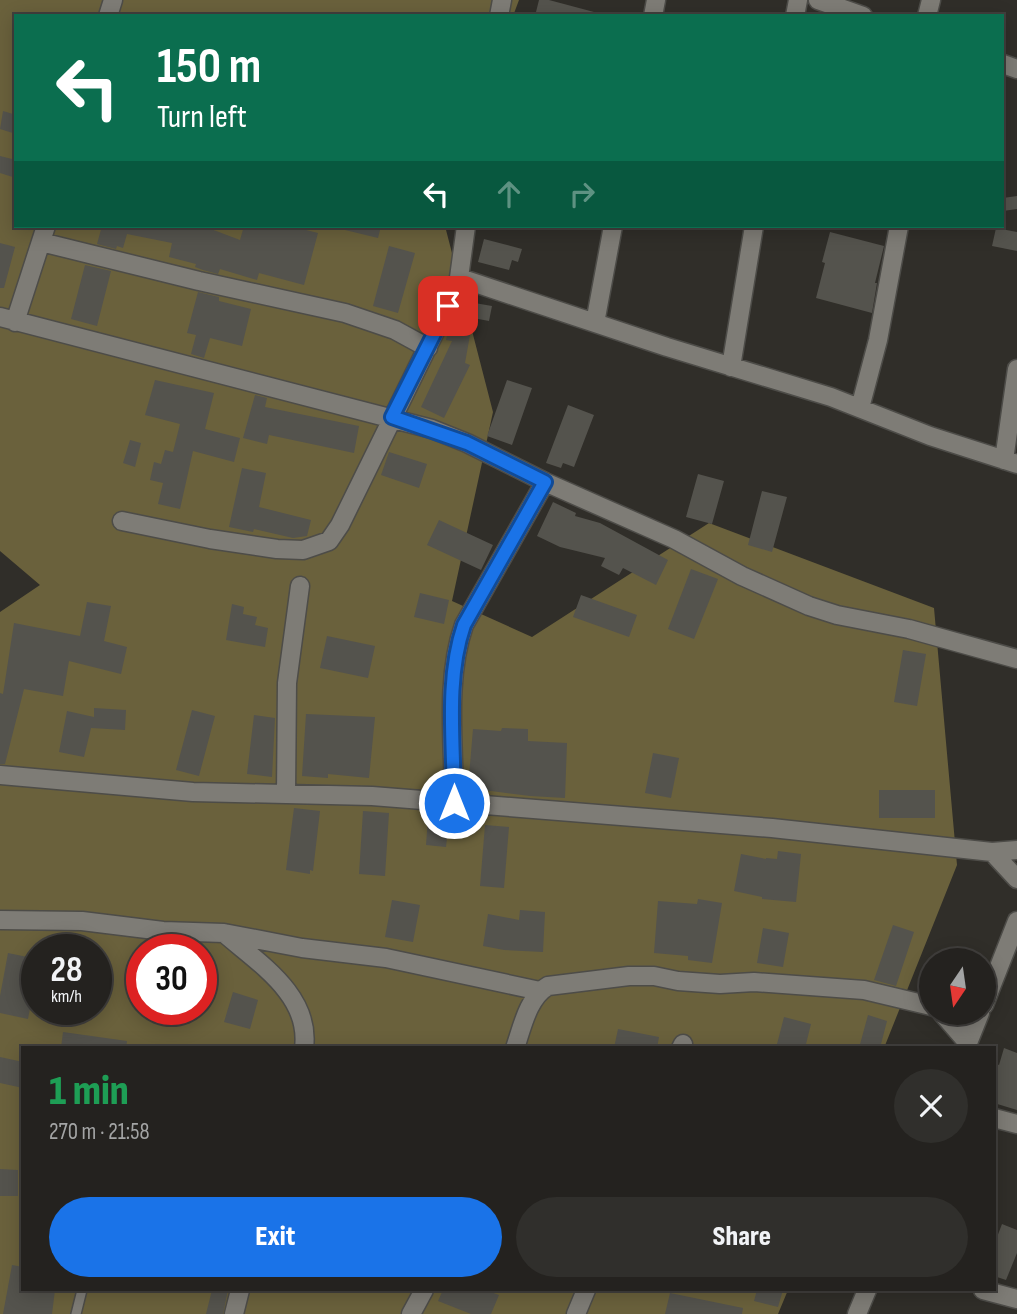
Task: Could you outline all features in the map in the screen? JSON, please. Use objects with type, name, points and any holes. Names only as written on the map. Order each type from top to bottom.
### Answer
[{"type":"street","points":[[818,0],[857,14]]},
{"type":"street","points":[[122,521],[277,549],[303,550],[329,541],[340,525],[460,278],[466,228]]},
{"type":"street","points":[[595,323],[613,228]]},
{"type":"street","points":[[731,367],[754,228]]},
{"type":"street","points":[[860,408],[878,340],[899,228]]},
{"type":"street","points":[[428,348],[396,330],[345,313],[199,281],[44,234],[8,320],[392,417],[467,443],[545,482],[674,539],[742,576],[809,606],[848,618],[909,629],[1017,659]]},
{"type":"street","points":[[460,278],[831,397],[930,436],[1010,462],[1017,369]]},
{"type":"street","points":[[454,803],[453,682],[457,644],[464,625],[545,482]]},
{"type":"street","points":[[286,794],[287,684],[300,586]]},
{"type":"street","points":[[0,775],[194,792],[372,796],[772,828],[992,852],[1017,850]]},
{"type":"street","points":[[992,852],[1017,878]]},
{"type":"street","points":[[0,920],[82,921],[163,931],[224,933],[302,948],[386,958],[540,990]]},
{"type":"street","points":[[996,974],[1017,921]]},
{"type":"street","points":[[224,933],[284,986],[299,1010],[304,1046]]},
{"type":"street","points":[[516,1046],[531,1005],[540,990],[548,986],[654,976],[720,984],[754,982],[864,990],[919,1003]]},
{"type":"street","points":[[952,1026],[967,1045],[975,1026]]},
{"type":"street","points":[[996,1119],[1017,1124]]},
{"type":"street","points":[[234,1314],[240,1291]]},
{"type":"street","points":[[411,1314],[423,1291]]},
{"type":"street","points":[[576,1314],[586,1291]]},
{"type":"street","points":[[857,1314],[867,1291]]},
{"type":"street","points":[[988,1291],[1017,1299]]},
{"type":"lane","points":[[76,1314],[82,1291]]},
{"type":"shaded area","points":[[0,0],[519,0],[514,14],[14,14],[14,228],[446,228],[493,412],[452,601],[532,637],[709,523],[934,608],[957,865],[924,948],[919,948],[919,960],[885,1046],[21,1046],[21,1291],[788,1291],[778,1314],[0,1314],[0,612],[40,585],[0,551]]},
{"type":"building","points":[[539,0],[549,0],[594,12],[594,14],[536,14]]},
{"type":"building","points":[[3,111],[14,114],[14,133],[0,129]]},
{"type":"building","points":[[0,156],[14,160],[14,177],[0,173]]},
{"type":"building","points":[[1017,196],[1017,209],[1004,211],[1004,198]]},
{"type":"building","points":[[101,228],[208,228],[240,240],[243,228],[298,228],[318,233],[304,285],[259,273],[257,280],[220,269],[218,274],[203,270],[195,267],[196,264],[169,257],[172,243],[127,234],[123,248],[97,244]]},
{"type":"building","points":[[346,228],[380,228],[378,238]]},
{"type":"building","points":[[996,228],[1017,232],[1017,251],[992,246]]},
{"type":"building","points":[[830,232],[884,246],[875,283],[872,313],[816,298]]},
{"type":"building","points":[[484,239],[522,249],[518,262],[512,260],[509,270],[478,262]]},
{"type":"building","points":[[0,243],[15,247],[4,288],[0,288]]},
{"type":"building","points":[[389,246],[415,253],[398,313],[373,306]]},
{"type":"building","points":[[85,265],[111,271],[97,326],[71,319]]},
{"type":"building","points":[[198,292],[219,297],[219,301],[251,309],[242,346],[210,338],[204,358],[191,354],[196,335],[187,333]]},
{"type":"building","points":[[463,301],[492,306],[489,321],[473,318],[465,363],[470,365],[444,418],[421,407],[452,341],[446,340],[448,332],[457,313],[461,314]]},
{"type":"building","points":[[155,380],[214,393],[205,429],[240,438],[234,462],[193,451],[180,509],[158,504],[163,483],[150,480],[154,462],[161,464],[165,450],[173,452],[180,424],[145,415]]},
{"type":"building","points":[[507,380],[532,388],[512,445],[487,436]]},
{"type":"building","points":[[255,395],[267,398],[265,407],[359,426],[354,453],[269,435],[267,444],[243,438]]},
{"type":"building","points":[[568,405],[594,415],[574,467],[563,463],[561,468],[546,463]]},
{"type":"building","points":[[130,440],[141,443],[135,467],[123,463]]},
{"type":"building","points":[[389,452],[427,464],[419,488],[381,475]]},
{"type":"building","points":[[242,468],[266,473],[259,507],[311,520],[307,536],[293,538],[254,529],[253,532],[229,527]]},
{"type":"building","points":[[698,474],[724,481],[712,524],[686,517]]},
{"type":"building","points":[[762,491],[787,497],[772,552],[748,545]]},
{"type":"building","points":[[553,502],[576,513],[575,516],[600,523],[668,560],[656,585],[623,568],[619,575],[601,566],[605,558],[560,547],[537,536]]},
{"type":"building","points":[[439,520],[493,545],[481,570],[427,545]]},
{"type":"building","points":[[691,569],[718,579],[694,639],[668,629]]},
{"type":"building","points":[[420,593],[449,600],[444,624],[414,617]]},
{"type":"building","points":[[581,595],[637,615],[629,637],[573,617]]},
{"type":"building","points":[[87,602],[111,606],[104,641],[127,647],[121,674],[69,661],[63,696],[24,689],[5,764],[0,764],[0,693],[3,694],[14,623],[80,636]]},
{"type":"building","points":[[232,604],[244,607],[243,614],[257,617],[255,625],[268,628],[265,647],[226,640]]},
{"type":"building","points":[[327,636],[375,646],[368,678],[320,668]]},
{"type":"building","points":[[903,650],[926,654],[917,706],[894,702]]},
{"type":"building","points":[[94,708],[126,710],[125,730],[91,728],[84,757],[59,752],[67,711],[94,717]]},
{"type":"building","points":[[192,710],[215,716],[199,776],[176,770]]},
{"type":"building","points":[[306,714],[375,717],[369,778],[328,774],[328,778],[302,776]]},
{"type":"building","points":[[254,715],[275,718],[272,777],[247,774]]},
{"type":"building","points":[[502,728],[528,729],[528,741],[567,743],[565,798],[468,788],[473,729],[501,731]]},
{"type":"building","points":[[653,753],[679,758],[671,798],[645,793]]},
{"type":"building","points":[[879,790],[935,790],[935,818],[879,818]]},
{"type":"building","points":[[294,808],[320,811],[313,871],[310,870],[310,874],[286,870]]},
{"type":"building","points":[[363,811],[389,813],[385,876],[359,874]]},
{"type":"building","points":[[428,818],[449,820],[446,847],[426,845]]},
{"type":"building","points":[[485,825],[509,827],[504,888],[480,886]]},
{"type":"building","points":[[778,851],[801,854],[796,902],[762,899],[734,891],[741,854],[777,859]]},
{"type":"building","points":[[698,899],[722,903],[712,963],[688,960],[688,956],[654,953],[658,901],[697,904]]},
{"type":"building","points":[[392,900],[420,905],[413,942],[385,937]]},
{"type":"building","points":[[520,910],[545,912],[543,952],[483,946],[488,914],[519,920]]},
{"type":"building","points":[[893,925],[914,932],[896,986],[874,980]]},
{"type":"building","points":[[763,928],[789,933],[783,967],[757,963]]},
{"type":"building","points":[[8,953],[21,956],[21,1018],[0,1013],[0,996]]},
{"type":"building","points":[[233,992],[258,1000],[250,1029],[224,1022]]},
{"type":"building","points":[[868,1015],[887,1021],[881,1046],[860,1046]]},
{"type":"building","points":[[784,1017],[811,1024],[806,1046],[777,1046]]},
{"type":"building","points":[[618,1029],[659,1037],[657,1046],[614,1046]]},
{"type":"building","points":[[63,1032],[127,1041],[126,1046],[61,1046]]},
{"type":"building","points":[[1004,1048],[1017,1053],[1017,1110],[996,1104],[996,1064],[999,1065]]},
{"type":"building","points":[[0,1057],[21,1062],[21,1088],[0,1083]]},
{"type":"building","points":[[0,1169],[18,1170],[18,1196],[0,1196]]},
{"type":"building","points":[[1002,1224],[1017,1230],[1017,1253],[1006,1280],[996,1277],[996,1240]]},
{"type":"building","points":[[12,1265],[21,1267],[21,1291],[55,1291],[52,1314],[3,1314]]},
{"type":"building","points":[[212,1291],[228,1291],[223,1314],[206,1314]]},
{"type":"building","points":[[443,1291],[488,1291],[499,1295],[491,1314],[471,1314],[438,1301]]},
{"type":"building","points":[[757,1291],[783,1291],[778,1307],[754,1301]]},
{"type":"building","points":[[670,1293],[743,1308],[742,1314],[665,1314]]},
{"type":"route","points":[[448,306],[392,417],[467,443],[545,482],[464,625],[457,644],[453,682],[454,803]]}]
